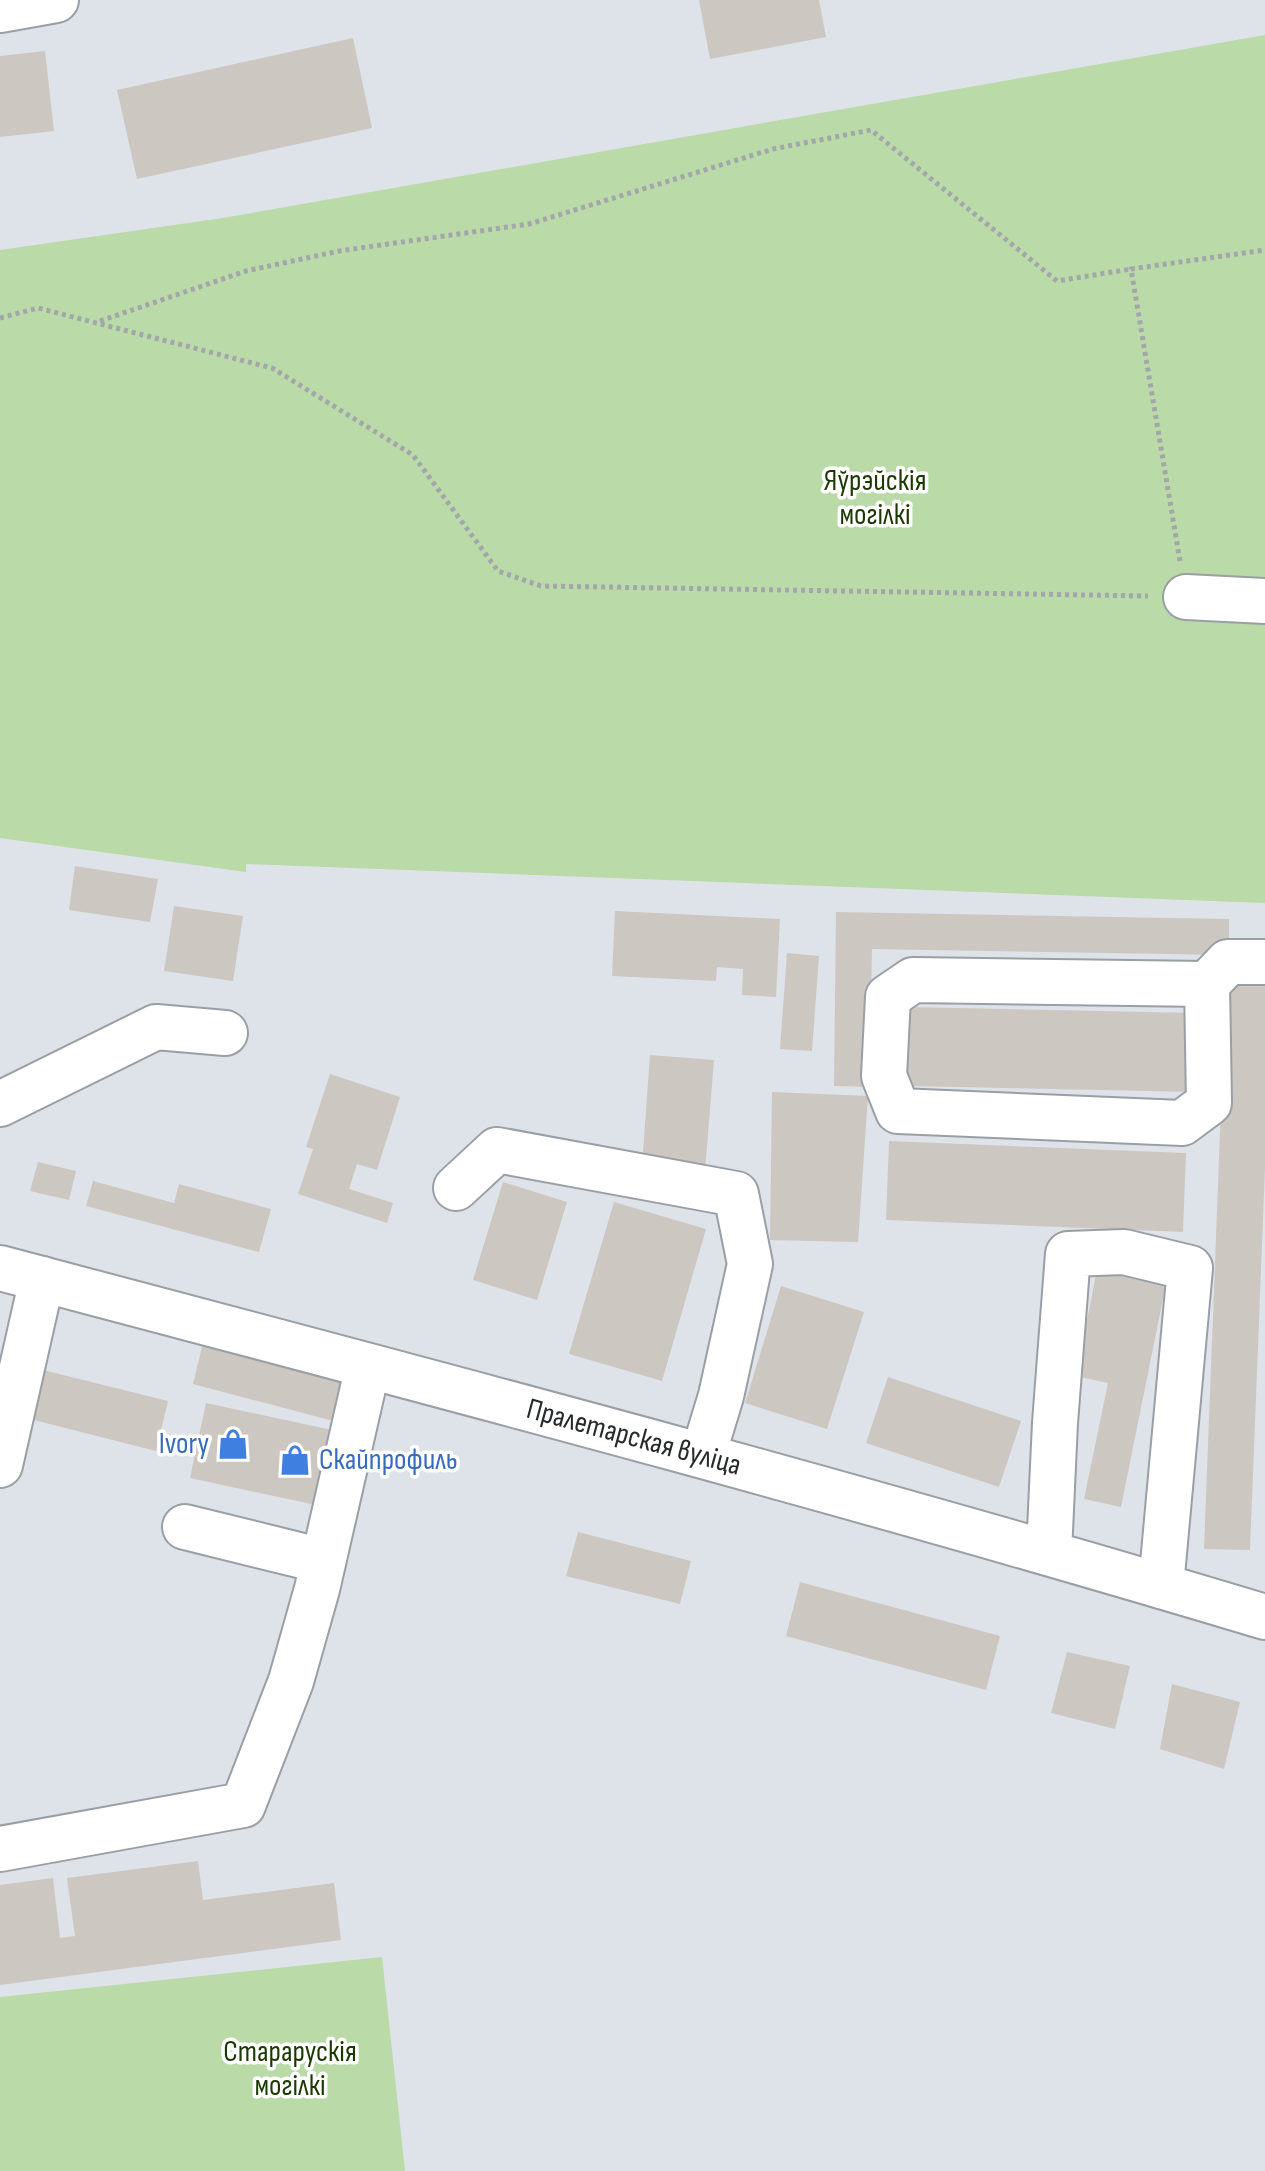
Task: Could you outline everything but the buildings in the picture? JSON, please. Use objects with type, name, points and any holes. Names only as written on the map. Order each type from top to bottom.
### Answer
[{"type":"street","points":[[0,10],[56,0]]},
{"type":"street","points":[[1186,597],[1265,601]]},
{"type":"street","points":[[1207,984],[913,980],[888,997],[884,1076],[898,1111],[1182,1123],[1209,1103],[1207,984],[1228,962],[1265,962]]},
{"type":"street","points":[[0,1104],[156,1027],[225,1033]]},
{"type":"street","points":[[456,1188],[497,1150],[736,1194],[750,1264],[721,1396],[703,1455]]},
{"type":"street","points":[[1049,1552],[1068,1254],[1124,1252],[1190,1268],[1161,1586]]},
{"type":"street","name":"Пралетарская вуліца","points":[[0,1268],[703,1455],[1049,1552],[1265,1617]]},
{"type":"street","points":[[0,1465],[42,1279]]},
{"type":"street","points":[[0,1849],[243,1805],[291,1681],[323,1561],[368,1366]]},
{"type":"street","points":[[185,1527],[323,1561]]},
{"type":"path","points":[[97,322],[246,271],[339,251],[529,224],[773,149],[871,130],[1057,281],[1265,250]]},
{"type":"path","points":[[0,318],[38,308],[272,368],[413,455],[498,571],[541,586],[1186,597],[1131,269]]},
{"type":"green space","name":"Яўрэйскія могілкі","points":[[1265,35],[1265,903],[246,864],[246,872],[0,838],[0,250],[223,218]]},
{"type":"green space","name":"Старарускія могілкі","points":[[382,1957],[405,2171],[0,2171],[0,1997]]},
{"type":"place","name":"Ivory","points":[[233,1444]]},
{"type":"place","name":"Скайпрофиль","points":[[295,1460]]}]
